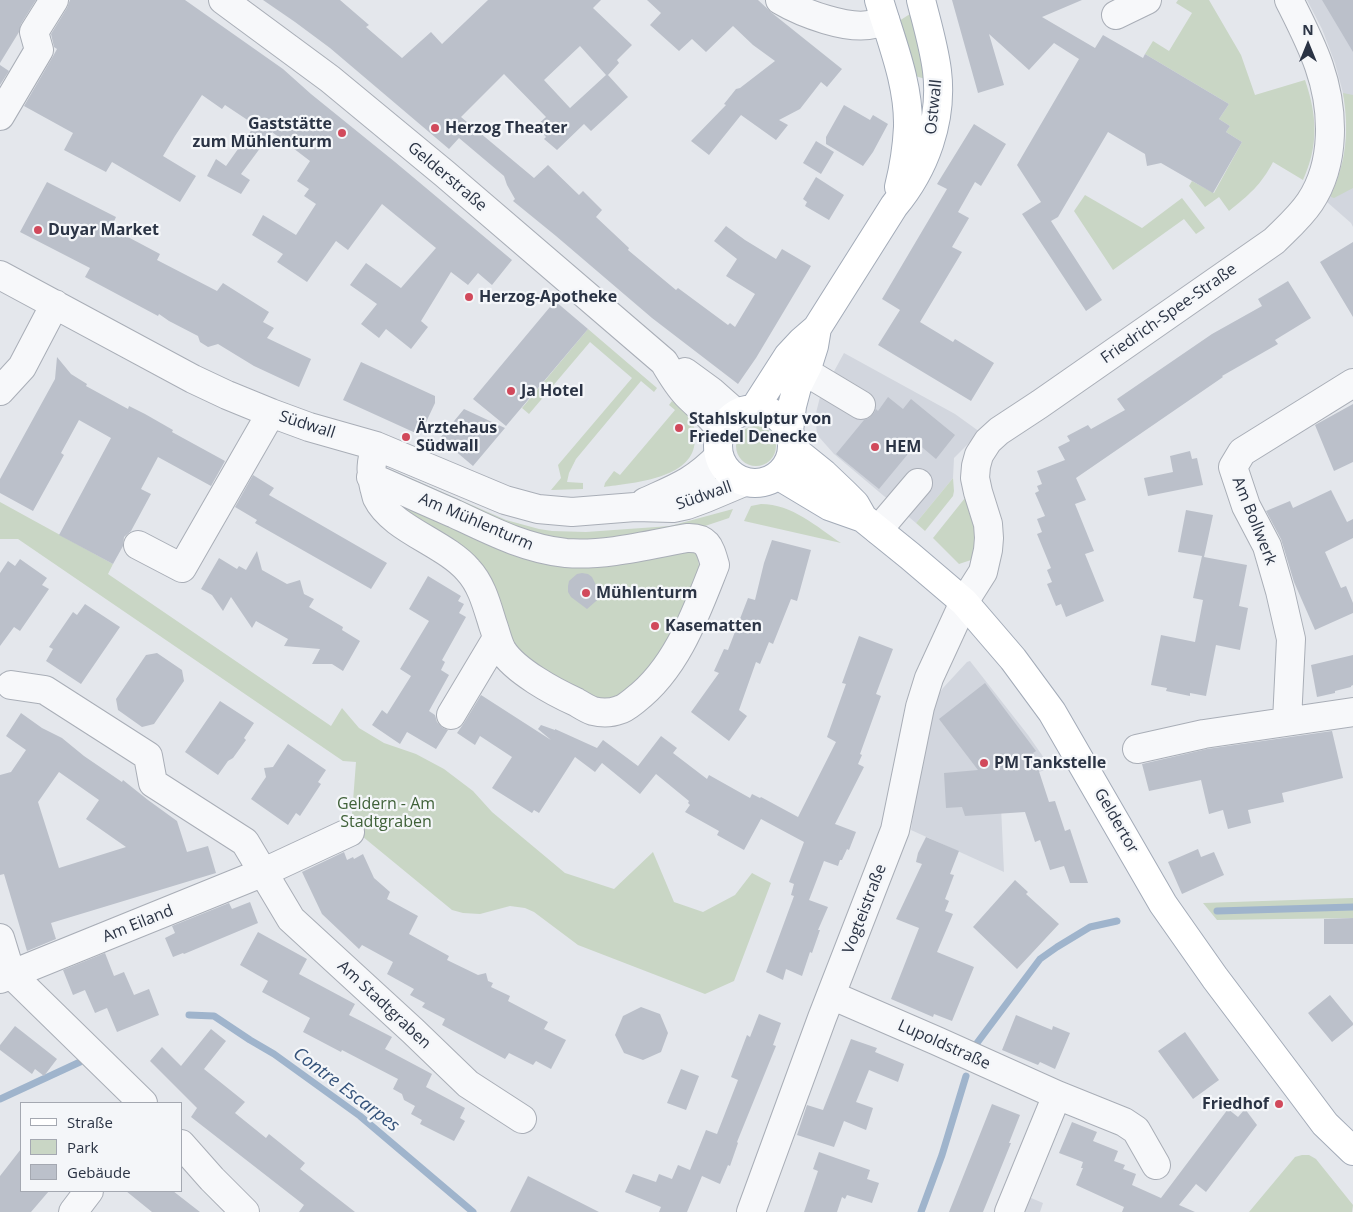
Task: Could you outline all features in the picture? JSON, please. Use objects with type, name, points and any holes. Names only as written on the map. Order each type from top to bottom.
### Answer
[{"type":"main road","points":[[882,10],[900,12],[912,0]]},
{"type":"main road","name":"Ostwall","points":[[733,427],[788,356],[817,328],[894,206],[916,176],[929,146],[936,118],[939,92],[934,49],[921,0]]},
{"type":"main road","name":"Ostwall","points":[[882,10],[903,82],[908,125],[906,150],[894,206]]},
{"type":"main road","name":"Ostwall","points":[[791,440],[792,406],[797,387],[814,346],[817,328]]},
{"type":"main road","points":[[762,409],[782,420],[791,440],[792,458],[779,476],[768,482],[756,484],[744,482],[732,476],[724,468],[733,427],[762,409]]},
{"type":"main road","name":"Geldertor","points":[[791,440],[855,504],[871,524],[964,602],[1013,659],[1052,712],[1163,904],[1215,978],[1325,1124],[1353,1171]]},
{"type":"main road","name":"Geldertor","points":[[779,476],[829,506],[871,524]]},
{"type":"main road","name":"Geldertor","points":[[1325,1124],[1353,1151]]},
{"type":"street","points":[[0,116],[39,50],[34,32],[54,0]]},
{"type":"street","name":"Gelderstraße","points":[[223,0],[330,79],[445,174],[664,362],[679,368],[694,378],[733,427]]},
{"type":"street","points":[[780,0],[802,12],[820,18],[862,25],[874,24],[882,10]]},
{"type":"street","points":[[1116,15],[1147,0]]},
{"type":"street","name":"Friedrich-Spee-Straße","points":[[964,602],[983,572],[988,550],[988,524],[975,478],[979,454],[988,441],[999,431],[1274,241],[1296,220],[1310,203],[1323,176],[1328,151],[1330,129],[1328,102],[1319,66],[1309,40],[1289,0]]},
{"type":"street","name":"Südwall","points":[[0,275],[193,380],[309,427],[376,446],[506,500],[538,509],[572,512],[687,505],[744,482]]},
{"type":"street","points":[[0,392],[22,367],[55,304]]},
{"type":"street","points":[[804,372],[861,405]]},
{"type":"street","name":"Am Bollwerk","points":[[1287,721],[1291,640],[1267,546],[1246,506],[1233,467],[1242,452],[1353,383]]},
{"type":"street","points":[[138,545],[182,568],[272,413]]},
{"type":"street","name":"Südwall","points":[[635,507],[676,489],[707,469],[733,427]]},
{"type":"street","name":"Am Mühlenturm","points":[[371,477],[506,538],[542,549],[567,553],[589,553],[695,537],[708,544],[715,565],[680,645],[647,691],[621,710],[606,713],[592,711],[541,683],[512,662],[502,650],[480,589],[469,571],[456,557],[390,515],[377,498],[371,477],[372,460],[376,446]]},
{"type":"street","points":[[871,524],[918,483]]},
{"type":"street","name":"Vogteistraße","points":[[751,1212],[831,995],[895,830],[920,707],[928,678],[964,602]]},
{"type":"street","points":[[451,715],[498,638]]},
{"type":"street","name":"Am Stadtgraben","points":[[4,689],[45,690],[148,756],[153,783],[245,842],[291,919],[468,1084],[522,1120]]},
{"type":"street","points":[[1137,749],[1204,734],[1353,712]]},
{"type":"street","points":[[264,872],[350,832]]},
{"type":"street","name":"Am Eiland","points":[[5,977],[264,872]]},
{"type":"street","points":[[0,938],[5,977],[142,1102]]},
{"type":"street","name":"Lupoldstraße","points":[[831,995],[1056,1095],[1124,1122],[1136,1130],[1156,1165]]},
{"type":"street","points":[[1010,1212],[1056,1095]]},
{"type":"street","points":[[182,1145],[245,1212]]},
{"type":"street","points":[[72,1212],[89,1192]]},
{"type":"shaded area","points":[[1307,0],[1353,0],[1353,227],[1327,202],[1335,187],[1344,158],[1346,110],[1335,63],[1322,29]]},
{"type":"shaded area","points":[[844,353],[955,414],[980,432],[954,458],[953,478],[916,523],[834,454],[817,433],[815,417],[820,397]]},
{"type":"shaded area","name":"PM Tankstelle","points":[[970,661],[1028,735],[1051,768],[1000,785],[1004,872],[911,830],[917,785],[937,697],[943,688]]},
{"type":"shaded area","points":[[1024,1195],[1043,1203],[1040,1212],[1017,1212]]},
{"type":"green space","points":[[1178,0],[1209,0],[1241,55],[1255,95],[1305,80],[1314,118],[1314,142],[1312,155],[1303,180],[1273,162],[1254,189],[1229,211],[1219,197],[1205,207],[1189,186],[1192,181],[1214,193],[1242,142],[1226,132],[1230,126],[1219,119],[1229,104],[1145,54],[1153,41],[1169,51],[1192,13],[1176,3]]},
{"type":"green space","points":[[910,14],[915,17],[929,80],[915,76],[899,21]]},
{"type":"green space","points":[[1343,93],[1353,95],[1353,188],[1334,198],[1331,195],[1340,170],[1345,145],[1346,120]]},
{"type":"green space","points":[[1085,195],[1142,228],[1182,198],[1205,228],[1196,234],[1184,219],[1113,270],[1074,211]]},
{"type":"green space","points":[[588,329],[657,388],[654,392],[641,381],[576,459],[567,482],[583,483],[583,489],[551,490],[561,478],[558,465],[632,378],[590,342],[529,414],[522,408]]},
{"type":"green space","points":[[672,401],[687,415],[694,426],[694,447],[689,458],[670,473],[629,484],[604,487],[614,471],[620,475],[675,410],[669,405]]},
{"type":"green space","points":[[760,426],[767,429],[773,435],[776,446],[775,454],[767,463],[760,466],[752,466],[745,463],[737,454],[736,442],[739,435],[748,427]]},
{"type":"green space","points":[[392,470],[506,520],[552,531],[586,532],[670,526],[733,509],[729,518],[699,528],[563,548],[391,476]]},
{"type":"green space","points":[[953,478],[953,496],[925,531],[916,523]]},
{"type":"green space","points":[[394,494],[493,540],[693,548],[698,557],[701,584],[638,690],[601,704],[515,654],[493,604],[404,516]]},
{"type":"green space","points":[[966,494],[977,514],[974,559],[959,564],[933,538],[965,498]]},
{"type":"green space","name":"Geldern - Am Stadtgraben","points":[[0,502],[113,564],[108,574],[331,726],[342,708],[359,728],[384,743],[416,754],[444,769],[473,791],[492,812],[565,873],[614,889],[653,852],[674,902],[703,912],[735,895],[752,873],[771,883],[734,981],[705,994],[578,945],[534,912],[525,908],[510,906],[480,914],[452,910],[351,827],[356,762],[343,761],[18,539],[0,539]]},
{"type":"green space","points":[[761,504],[772,505],[794,512],[841,543],[744,521],[751,506]]},
{"type":"green space","points":[[1353,898],[1353,918],[1217,920],[1203,903]]},
{"type":"green space","points":[[1309,1155],[1316,1159],[1353,1205],[1352,1212],[1249,1212],[1295,1157]]},
{"type":"building","points":[[0,0],[36,0],[0,63]]},
{"type":"building","points":[[70,0],[185,0],[283,69],[512,260],[492,285],[478,273],[468,285],[451,272],[421,321],[428,327],[411,349],[386,329],[379,338],[361,324],[377,304],[350,285],[366,263],[401,288],[436,248],[382,204],[348,250],[336,241],[307,282],[277,262],[283,254],[252,235],[263,215],[296,235],[316,204],[304,196],[309,189],[297,181],[310,161],[272,132],[241,174],[250,180],[241,194],[207,176],[216,159],[226,166],[255,125],[225,105],[222,109],[202,95],[163,156],[196,176],[180,202],[112,162],[106,172],[64,150],[73,133],[24,106],[57,49],[54,47],[51,34]]},
{"type":"building","points":[[263,0],[340,0],[369,25],[366,27],[402,58],[431,32],[442,44],[488,0],[601,0],[593,8],[632,45],[617,60],[619,63],[608,75],[628,97],[591,131],[584,124],[557,150],[544,139],[546,137],[536,126],[546,117],[504,74],[461,117],[534,178],[548,165],[579,195],[583,191],[602,210],[596,217],[629,248],[628,250],[676,290],[678,288],[728,325],[730,323],[735,327],[755,294],[726,276],[737,259],[714,241],[726,226],[776,259],[782,249],[811,266],[756,358],[738,384],[652,318],[513,201],[515,199],[504,176],[459,138],[449,149],[330,48]],"holes":[[[580,46],[606,75],[570,108],[544,80]]]},
{"type":"building","points":[[647,0],[758,0],[842,69],[827,87],[821,82],[800,109],[779,120],[788,125],[776,140],[741,115],[709,155],[691,141],[726,105],[724,104],[736,89],[740,88],[775,61],[753,45],[733,26],[706,52],[692,39],[679,51],[650,25],[661,13]]},
{"type":"building","points":[[952,0],[1082,0],[1042,17],[1095,48],[1103,35],[1143,58],[1145,54],[1229,104],[1219,119],[1230,126],[1226,132],[1242,142],[1213,193],[1161,163],[1147,166],[1145,154],[1108,132],[1058,217],[1051,221],[1102,300],[1086,311],[1022,214],[1041,202],[1017,165],[1079,59],[1054,43],[1029,70],[989,34],[1004,85],[978,93]]},
{"type":"building","points":[[1322,0],[1353,0],[1353,52]]},
{"type":"building","points":[[0,65],[9,71],[0,85]]},
{"type":"building","points":[[844,105],[870,120],[873,115],[888,124],[863,166],[826,144],[826,137]]},
{"type":"building","points":[[974,124],[1006,144],[981,186],[975,182],[958,212],[969,218],[952,247],[962,252],[920,322],[953,342],[955,339],[994,363],[971,401],[878,345],[900,310],[882,299],[947,189],[937,184]]},
{"type":"building","points":[[816,141],[834,152],[821,174],[803,163]]},
{"type":"building","points":[[816,177],[844,195],[829,220],[805,206],[807,202],[803,199]]},
{"type":"building","points":[[47,182],[116,217],[111,228],[160,254],[157,260],[217,291],[223,283],[269,312],[263,322],[274,328],[267,338],[311,359],[299,387],[254,366],[218,344],[208,347],[200,342],[198,336],[85,277],[90,268],[20,232]]},
{"type":"building","points":[[1353,242],[1353,317],[1320,262]]},
{"type":"building","points":[[1288,281],[1311,318],[1275,340],[1278,344],[1222,376],[1076,478],[1086,500],[1075,504],[1094,551],[1085,554],[1104,601],[1066,617],[1061,604],[1056,606],[1047,584],[1052,582],[1047,570],[1051,568],[1037,534],[1042,532],[1037,519],[1045,516],[1035,493],[1039,491],[1037,486],[1042,484],[1037,471],[1065,460],[1058,447],[1070,441],[1067,436],[1088,425],[1091,429],[1125,410],[1117,399],[1212,334],[1262,306],[1258,299]]},
{"type":"building","points":[[555,301],[588,329],[506,426],[473,399]]},
{"type":"building","points":[[57,357],[71,374],[87,384],[86,386],[128,409],[129,406],[145,414],[173,430],[172,432],[225,461],[211,486],[158,457],[141,489],[151,494],[131,531],[124,537],[123,546],[113,564],[59,535],[111,438],[79,420],[61,453],[64,455],[33,511],[0,493],[0,479],[55,379]]},
{"type":"building","points":[[361,362],[435,396],[435,403],[420,435],[343,400]]},
{"type":"building","points":[[888,397],[903,409],[911,399],[955,435],[936,459],[917,443],[879,489],[836,454],[864,420],[869,418],[876,409],[878,411]]},
{"type":"building","points":[[1353,404],[1353,462],[1334,471],[1315,425]]},
{"type":"building","points":[[464,409],[505,428],[473,466],[440,438]]},
{"type":"building","points":[[1190,451],[1192,459],[1197,458],[1203,485],[1148,496],[1144,478],[1173,472],[1170,456]]},
{"type":"building","points":[[253,475],[274,488],[269,495],[387,563],[371,589],[255,523],[257,520],[235,507]]},
{"type":"building","points":[[1331,490],[1347,522],[1353,519],[1353,538],[1325,552],[1341,588],[1346,586],[1353,603],[1353,613],[1315,630],[1294,582],[1281,539],[1266,511],[1290,501],[1293,508]]},
{"type":"building","points":[[1186,510],[1213,515],[1204,557],[1247,565],[1239,606],[1248,608],[1240,650],[1216,645],[1206,696],[1190,693],[1190,696],[1166,691],[1167,688],[1151,685],[1161,635],[1195,642],[1203,600],[1193,598],[1202,556],[1178,552]]},
{"type":"building","points":[[772,540],[811,550],[797,601],[791,599],[773,644],[769,642],[760,664],[756,662],[739,710],[747,716],[729,741],[691,712],[719,673],[714,671],[724,649],[728,650],[748,598],[755,600]]},
{"type":"building","points":[[257,551],[262,570],[287,584],[300,580],[304,594],[314,599],[309,607],[343,627],[342,630],[360,641],[343,671],[332,664],[312,664],[320,649],[284,646],[288,639],[256,621],[252,628],[231,597],[223,611],[212,595],[201,589],[219,558],[237,569],[239,566],[246,570]]},
{"type":"building","points":[[20,559],[47,578],[42,585],[49,589],[20,631],[14,627],[0,646],[0,573],[8,561],[15,566]]},
{"type":"building","name":"Mühlenturm","points":[[582,573],[592,577],[603,595],[587,609],[571,597],[568,592],[569,581],[577,574]]},
{"type":"building","points":[[428,576],[461,596],[458,601],[464,604],[459,613],[466,617],[442,660],[445,662],[441,670],[449,675],[429,711],[435,715],[437,722],[443,728],[448,730],[436,749],[407,732],[400,744],[372,725],[382,710],[387,714],[411,676],[400,669],[429,621],[409,609]]},
{"type":"building","points":[[85,604],[120,627],[81,684],[46,661],[53,649],[49,647],[73,612],[77,615]]},
{"type":"building","points":[[859,636],[893,649],[876,694],[881,696],[860,754],[862,755],[858,764],[864,767],[835,824],[856,832],[849,850],[847,849],[838,866],[824,861],[809,900],[828,907],[802,976],[786,969],[783,980],[766,972],[794,896],[791,895],[794,884],[789,882],[804,842],[761,819],[744,850],[717,835],[719,831],[685,812],[690,805],[689,801],[656,774],[640,794],[602,763],[595,772],[575,757],[539,813],[534,810],[532,813],[492,788],[512,757],[480,736],[475,745],[457,733],[481,695],[551,740],[538,729],[541,725],[555,729],[597,748],[603,740],[638,766],[661,736],[677,748],[673,753],[707,779],[709,775],[750,798],[752,794],[761,797],[798,817],[836,742],[827,737],[846,684],[842,683]]},
{"type":"building","points":[[157,653],[182,670],[184,681],[154,724],[142,727],[118,710],[116,699],[146,655]]},
{"type":"building","points":[[1353,655],[1353,685],[1335,691],[1335,693],[1317,697],[1311,665]]},
{"type":"building","points":[[985,683],[1036,751],[1033,753],[1049,802],[1055,801],[1065,831],[1070,829],[1088,883],[1070,883],[1064,866],[1050,870],[1040,840],[1035,842],[1025,812],[965,816],[962,807],[946,808],[944,773],[978,770],[939,719]]},
{"type":"building","points":[[220,701],[254,723],[244,738],[246,740],[218,775],[185,752]]},
{"type":"building","points":[[21,713],[42,728],[62,738],[84,756],[122,782],[123,780],[177,821],[187,852],[208,846],[216,873],[51,923],[56,939],[27,951],[4,874],[0,875],[0,775],[11,772],[26,750],[6,736]],"holes":[[[59,772],[99,800],[86,819],[126,847],[59,868],[38,802]]]},
{"type":"building","points":[[1332,731],[1343,778],[1282,793],[1284,802],[1248,810],[1251,823],[1228,829],[1223,810],[1209,814],[1201,780],[1149,791],[1142,764],[1207,749]]},
{"type":"building","points":[[288,744],[326,770],[318,782],[321,784],[300,816],[296,813],[288,825],[251,799],[266,777],[264,768],[273,767]]},
{"type":"building","points":[[926,837],[959,851],[950,874],[954,875],[945,899],[949,901],[945,911],[953,914],[937,952],[974,967],[952,1021],[934,1014],[933,1017],[891,999],[919,928],[896,919],[922,864],[916,862]]},
{"type":"building","points":[[1198,849],[1201,857],[1214,852],[1224,875],[1182,894],[1168,862]]},
{"type":"building","points":[[344,852],[347,860],[353,857],[354,859],[363,854],[374,878],[390,892],[387,899],[418,916],[409,934],[449,956],[447,960],[478,975],[486,973],[488,981],[493,983],[491,987],[510,996],[508,1001],[548,1022],[544,1029],[566,1040],[551,1069],[536,1061],[533,1065],[509,1053],[505,1059],[442,1025],[445,1019],[422,1007],[425,1003],[410,995],[414,989],[387,974],[393,962],[362,945],[359,949],[322,914],[302,872]]},
{"type":"building","points":[[1015,880],[1028,892],[1026,894],[1059,924],[1017,969],[973,927]]},
{"type":"building","points":[[250,902],[258,923],[173,957],[165,938],[175,933],[172,926],[229,903],[232,909]]},
{"type":"building","points":[[1353,918],[1353,944],[1324,944],[1324,919]]},
{"type":"building","points":[[258,932],[307,959],[299,974],[355,1004],[349,1015],[392,1037],[385,1049],[432,1074],[426,1087],[465,1108],[460,1118],[465,1121],[454,1141],[420,1124],[422,1120],[411,1114],[415,1106],[404,1100],[402,1094],[393,1089],[398,1079],[303,1032],[310,1018],[262,992],[268,981],[240,965]]},
{"type":"building","points":[[105,953],[114,976],[124,972],[134,995],[149,989],[159,1015],[117,1032],[107,1008],[95,1013],[85,990],[73,995],[63,970]]},
{"type":"building","points":[[1330,995],[1353,1023],[1332,1042],[1308,1013]]},
{"type":"building","points":[[641,1007],[660,1014],[668,1033],[661,1052],[643,1060],[624,1053],[615,1035],[623,1016]]},
{"type":"building","points":[[759,1014],[781,1023],[773,1045],[776,1046],[737,1142],[730,1166],[728,1165],[720,1184],[702,1176],[687,1212],[659,1212],[661,1207],[625,1192],[633,1174],[656,1182],[659,1174],[672,1179],[678,1165],[690,1170],[706,1130],[717,1134],[738,1080],[731,1077],[747,1035],[750,1037]]},
{"type":"building","points":[[1016,1015],[1052,1030],[1053,1026],[1070,1033],[1055,1069],[1040,1062],[1038,1065],[1002,1050]]},
{"type":"building","points":[[15,1026],[57,1059],[44,1076],[35,1069],[32,1074],[0,1050],[0,1045]]},
{"type":"building","points":[[211,1029],[226,1041],[204,1069],[245,1102],[235,1113],[266,1138],[269,1134],[305,1163],[300,1169],[355,1212],[299,1212],[304,1205],[191,1117],[197,1108],[150,1061],[162,1047],[181,1066]]},
{"type":"building","points":[[1185,1032],[1219,1080],[1193,1099],[1158,1051]]},
{"type":"building","points":[[851,1039],[877,1048],[875,1052],[904,1064],[898,1082],[869,1070],[856,1102],[873,1108],[866,1130],[844,1121],[834,1147],[797,1135],[807,1105],[823,1110]]},
{"type":"building","points":[[681,1069],[699,1076],[686,1110],[667,1103]]},
{"type":"building","points":[[992,1104],[1020,1115],[1009,1143],[1011,1143],[983,1212],[949,1212]]},
{"type":"building","points":[[1228,1109],[1238,1117],[1245,1109],[1257,1125],[1206,1192],[1196,1184],[1179,1205],[1195,1212],[1122,1212],[1124,1207],[1076,1185],[1083,1168],[1081,1168],[1083,1162],[1059,1153],[1072,1122],[1097,1132],[1093,1141],[1118,1151],[1114,1161],[1125,1165],[1123,1169],[1136,1174],[1132,1185],[1161,1198]]},
{"type":"building","points":[[20,1150],[20,1192],[48,1192],[31,1212],[0,1212],[0,1176]]},
{"type":"building","points":[[819,1152],[870,1170],[867,1179],[879,1183],[872,1203],[847,1195],[845,1199],[842,1197],[837,1212],[804,1212],[818,1171],[813,1169]]},
{"type":"building","points":[[528,1176],[599,1212],[510,1212]]},
{"type":"building","points":[[127,1192],[174,1192],[200,1212],[152,1212]]},
{"type":"waterway","name":"Contre Escarpes","points":[[1217,911],[1353,907]]},
{"type":"waterway","name":"Contre Escarpes","points":[[974,1047],[1040,959],[1090,927],[1117,921]]},
{"type":"waterway","name":"Contre Escarpes","points":[[189,1015],[214,1016],[274,1054],[360,1116],[473,1212]]},
{"type":"waterway","name":"Contre Escarpes","points":[[0,1099],[80,1062]]},
{"type":"waterway","name":"Contre Escarpes","points":[[921,1212],[942,1155],[966,1076]]},
{"type":"place","name":"Herzog Theater","points":[[435,128]]},
{"type":"place","name":"Gaststätte zum Mühlenturm","points":[[342,133]]},
{"type":"place","name":"Duyar Market","points":[[38,230]]},
{"type":"place","name":"Herzog-Apotheke","points":[[469,297]]},
{"type":"place","name":"Ja Hotel","points":[[511,391]]},
{"type":"place","name":"Stahlskulptur von Friedel Denecke","points":[[679,428]]},
{"type":"place","name":"Ärztehaus Südwall","points":[[406,437]]},
{"type":"place","name":"HEM","points":[[875,447]]},
{"type":"place","name":"Mühlenturm","points":[[586,593]]},
{"type":"place","name":"Kasematten","points":[[655,626]]},
{"type":"place","name":"PM Tankstelle","points":[[984,763]]},
{"type":"place","name":"Friedhof","points":[[1279,1104]]}]
